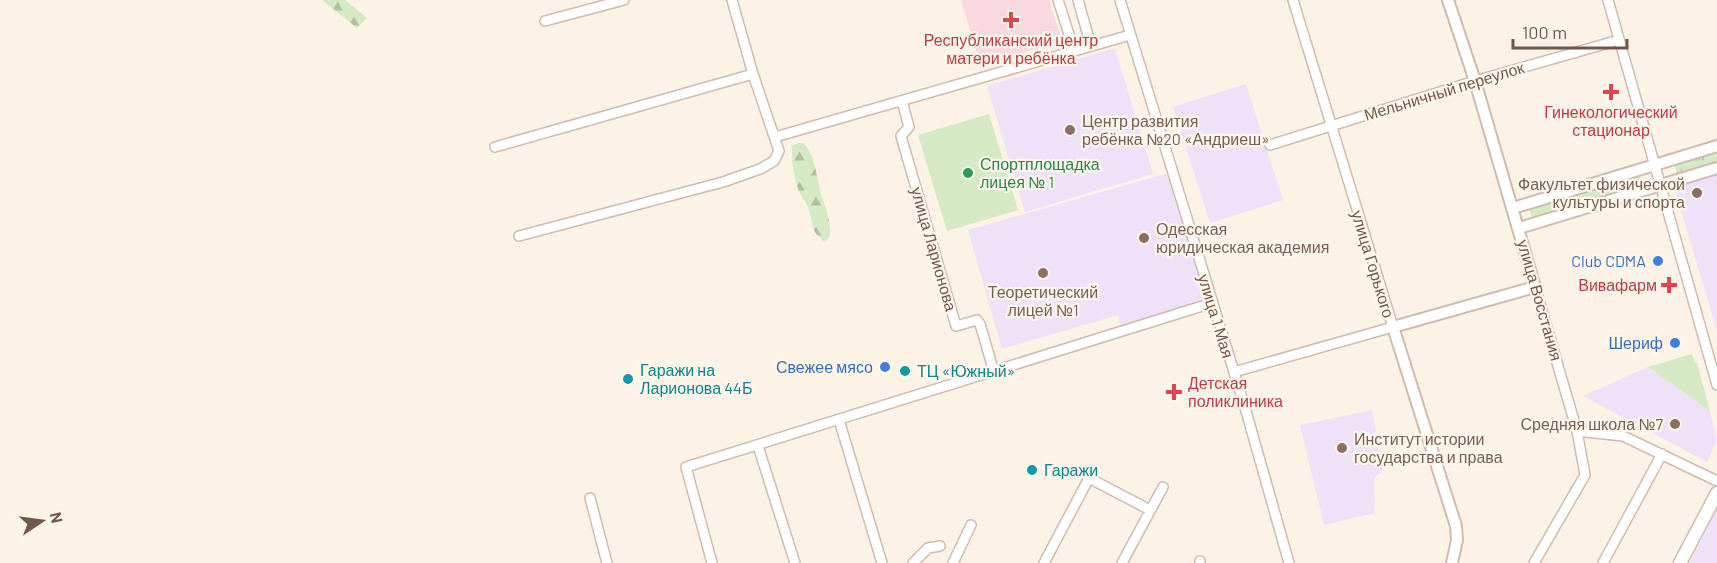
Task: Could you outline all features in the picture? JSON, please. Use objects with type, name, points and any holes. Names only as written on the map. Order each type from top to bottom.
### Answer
[{"type":"main road","points":[[1680,563],[1717,493]]},
{"type":"street","points":[[544,21],[624,0]]},
{"type":"street","points":[[519,236],[723,182],[774,161],[779,151],[753,74],[732,0]]},
{"type":"street","points":[[1058,0],[1074,50]]},
{"type":"street","points":[[1078,0],[1091,46]]},
{"type":"street","name":"улица 1 Мая","points":[[1120,0],[1234,372],[1289,563]]},
{"type":"street","name":"улица Горького","points":[[1293,0],[1455,526],[1457,540],[1452,563]]},
{"type":"street","name":"улица Восстания","points":[[1448,0],[1520,228],[1577,431],[1585,475],[1534,563]]},
{"type":"street","points":[[1608,0],[1717,385]]},
{"type":"street","points":[[775,137],[1130,34]]},
{"type":"street","name":"Мельничный переулок","points":[[1270,144],[1475,81],[1619,40]]},
{"type":"street","points":[[495,147],[753,74]]},
{"type":"street","name":"улица Ларионова","points":[[902,101],[909,127],[901,136],[956,326],[977,320],[994,372]]},
{"type":"street","points":[[1514,208],[1717,146]]},
{"type":"street","points":[[1520,228],[1717,168]]},
{"type":"street","points":[[1234,372],[1535,287]]},
{"type":"street","points":[[712,563],[686,467],[1212,303]]},
{"type":"street","points":[[839,420],[882,563]]},
{"type":"street","points":[[1577,431],[1623,436],[1717,481]]},
{"type":"street","points":[[758,446],[795,563]]},
{"type":"street","points":[[1603,563],[1662,454]]},
{"type":"street","points":[[1044,563],[1089,478],[1150,510]]},
{"type":"street","points":[[1122,563],[1163,487]]},
{"type":"street","points":[[590,498],[607,563]]},
{"type":"street","points":[[953,563],[971,525]]},
{"type":"street","points":[[913,563],[928,548],[940,546]]},
{"type":"shaded area","name":"Республиканский центр матери и ребёнка","points":[[961,0],[1049,0],[1062,41],[981,66]]},
{"type":"shaded area","name":"Центр развития ребёнка №20 «Андриеш»","points":[[1115,48],[1153,174],[1025,212],[987,86]]},
{"type":"shaded area","points":[[1246,84],[1283,200],[1210,223],[1173,107]]},
{"type":"shaded area","points":[[1717,168],[1717,331],[1672,181]]},
{"type":"shaded area","points":[[1172,172],[1212,303],[1123,332],[1118,315],[1002,349],[968,230]]},
{"type":"shaded area","name":"Средняя школа №7","points":[[1648,367],[1710,411],[1717,440],[1707,462],[1583,396]]},
{"type":"shaded area","name":"Институт истории государства и права","points":[[1372,410],[1383,471],[1374,478],[1375,513],[1324,525],[1300,425]]},
{"type":"shaded area","points":[[1717,508],[1717,563],[1690,563]]},
{"type":"green space","points":[[322,0],[345,0],[367,18],[357,28]]},
{"type":"green space","name":"Спортплощадка лицея № 1","points":[[989,114],[1018,210],[947,231],[918,135]]},
{"type":"green space","points":[[804,143],[815,167],[830,225],[830,236],[825,242],[813,228],[808,207],[799,192],[793,168],[792,151],[792,146]]},
{"type":"green space","points":[[1717,150],[1717,161],[1677,173],[1674,163]]},
{"type":"green space","points":[[1639,174],[1642,186],[1532,219],[1529,207]]},
{"type":"green space","points":[[1692,354],[1697,363],[1710,411],[1648,367]]},
{"type":"place","name":"Республиканский центр матери и ребёнка","points":[[1011,20]]},
{"type":"place","name":"Гинекологический стационар","points":[[1611,92]]},
{"type":"place","name":"Центр развития ребёнка №20 «Андриеш»","points":[[1070,130]]},
{"type":"place","name":"Спортплощадка лицея № 1","points":[[968,173]]},
{"type":"place","name":"Факультет физической культуры и спорта","points":[[1697,193]]},
{"type":"place","name":"Одесская юридическая академия","points":[[1144,238]]},
{"type":"place","name":"Club CDMA","points":[[1658,261]]},
{"type":"place","name":"Теоретический лицей №1","points":[[1043,273]]},
{"type":"place","name":"Вивафарм","points":[[1669,285]]},
{"type":"place","name":"Шериф","points":[[1675,343]]},
{"type":"place","name":"Свежее мясо","points":[[885,367]]},
{"type":"place","name":"ТЦ «Южный»","points":[[905,371]]},
{"type":"place","name":"Гаражи на Ларионова 44Б","points":[[628,379]]},
{"type":"place","name":"Детская поликлиника","points":[[1174,392]]},
{"type":"place","name":"Средняя школа №7","points":[[1675,424]]},
{"type":"place","name":"Институт истории государства и права","points":[[1342,448]]},
{"type":"place","name":"Гаражи","points":[[1032,470]]}]
